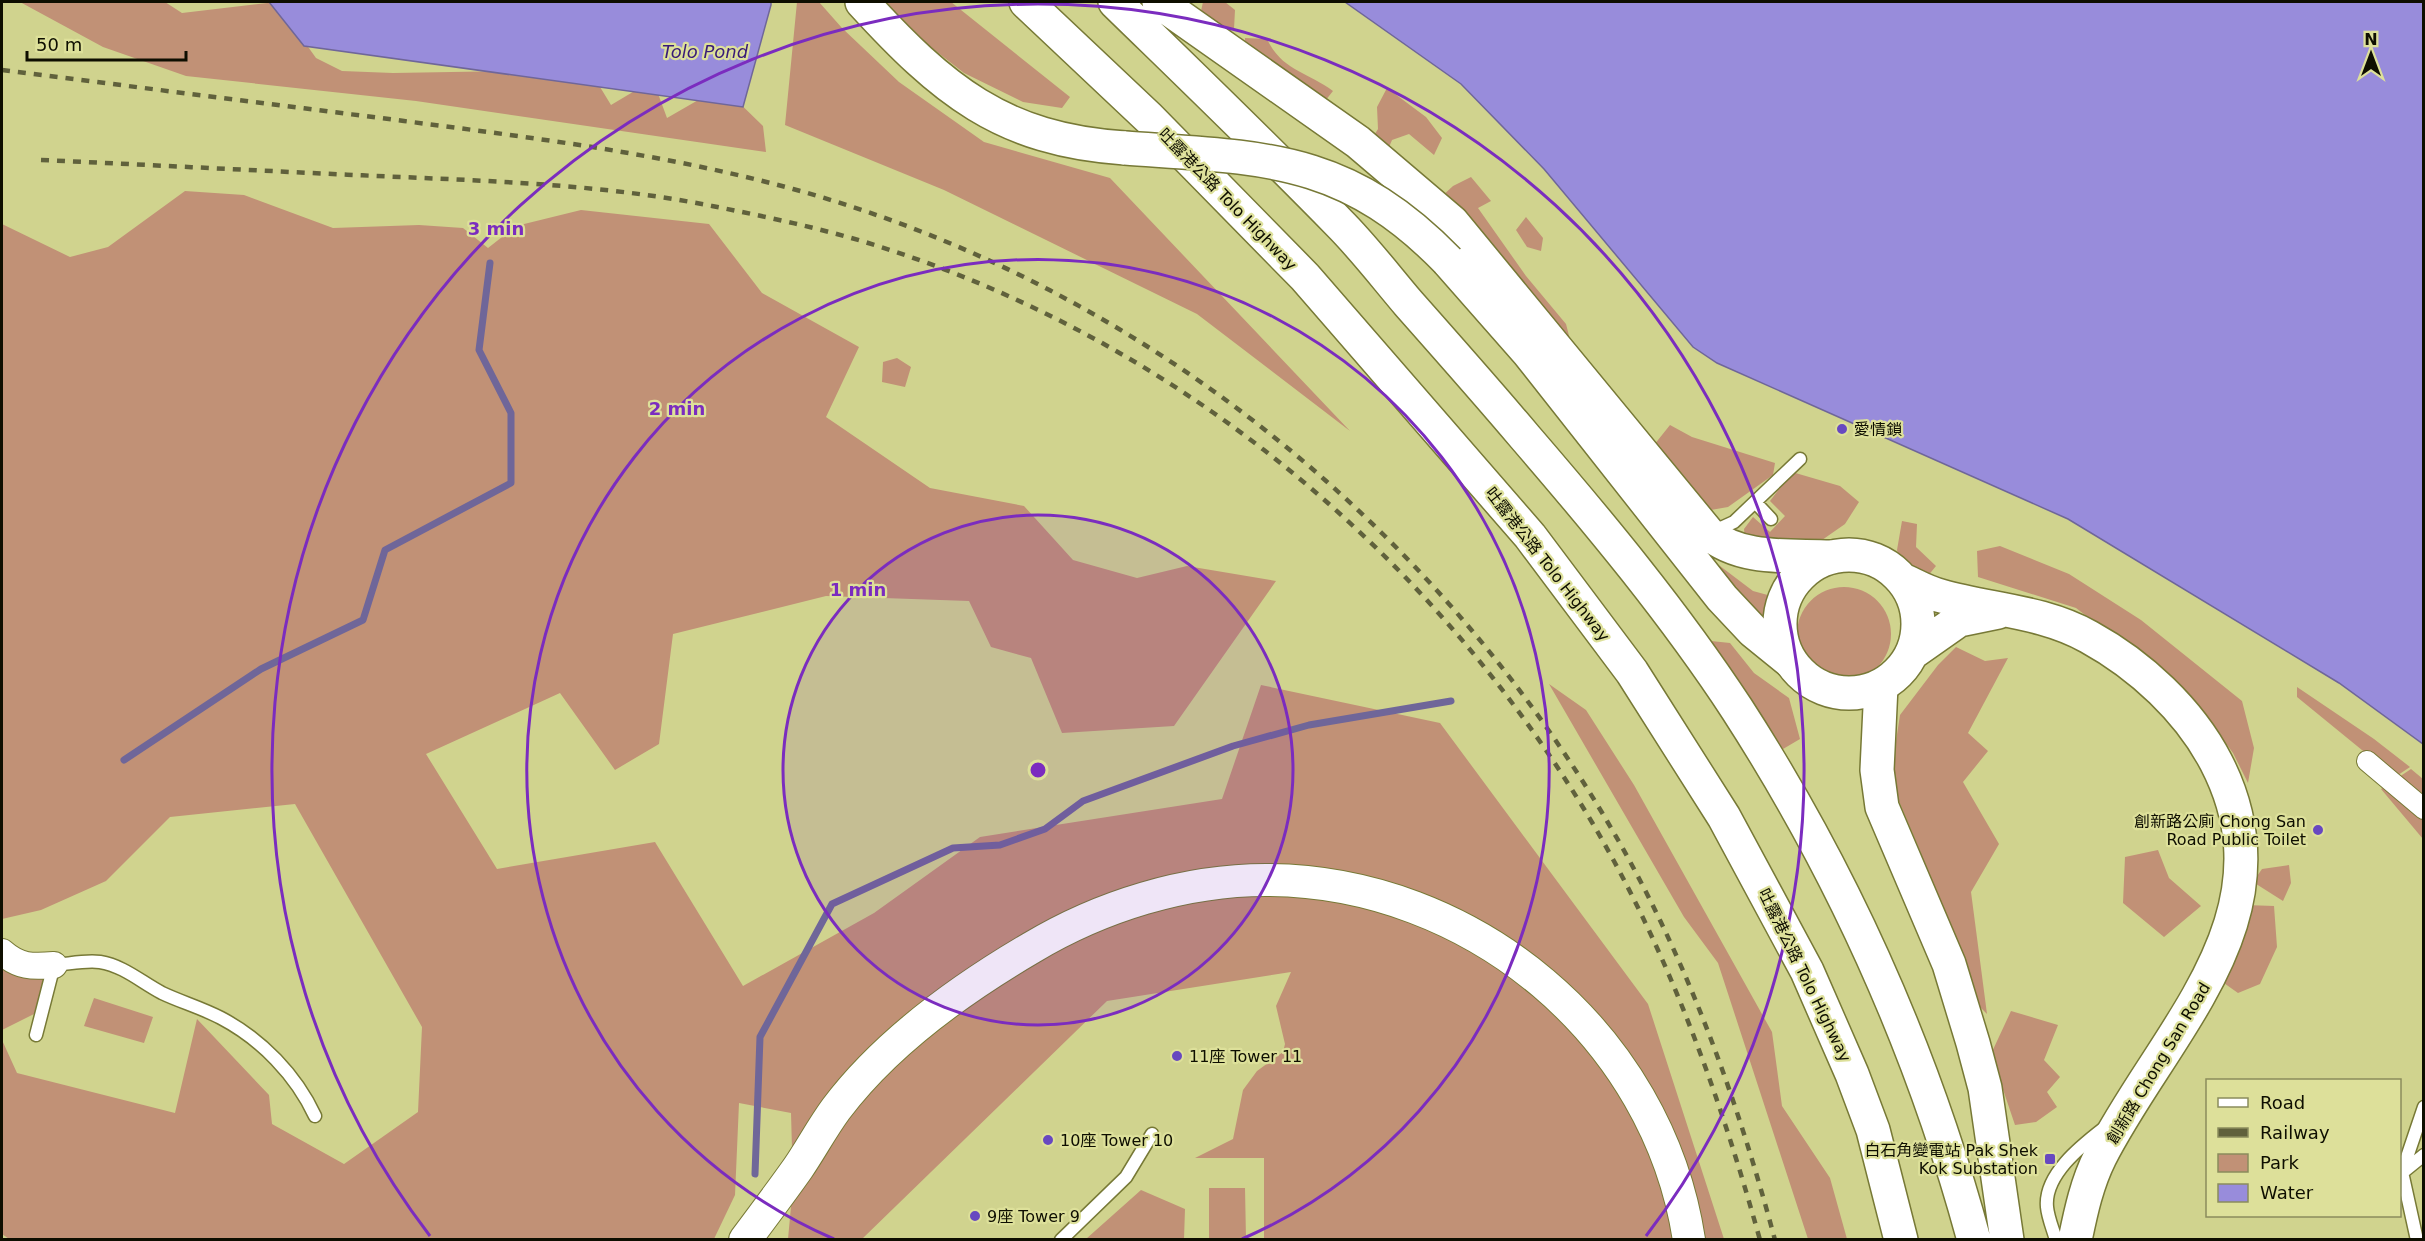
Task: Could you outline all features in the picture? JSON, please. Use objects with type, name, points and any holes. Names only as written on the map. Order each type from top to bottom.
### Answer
[{"type":"main road","points":[[862,2],[939,79],[970,102],[999,118],[1044,135],[1075,143],[1241,157],[1283,163],[1351,187],[1394,212],[1420,232],[1448,261],[1528,352],[1722,598],[1753,632],[1790,662]]},
{"type":"main road","name":"吐露港公路 Tolo Highway","points":[[1026,2],[1149,118],[1305,277],[1522,527],[1565,580],[1632,672],[1724,817],[1806,971],[1852,1074],[1873,1130],[1900,1239]]},
{"type":"main road","points":[[1115,2],[1246,127],[1284,169],[1340,223],[1566,485],[1672,616],[1705,663],[1797,808],[1876,963],[1930,1100],[1974,1239]]},
{"type":"main road","points":[[1160,2],[1358,142],[1446,216],[1708,533],[1740,550],[1759,554],[1830,557]]},
{"type":"main road","name":"創新路 Chong San Road","points":[[1846,554],[1870,558],[1892,568],[1903,580],[1916,603],[1918,635],[1912,653],[1903,668],[1881,686],[1854,693],[1832,691],[1811,682],[1790,662],[1783,646],[1779,626],[1780,610],[1787,591],[1806,569],[1830,557],[1846,554]]},
{"type":"main road","name":"創新路 Chong San Road","points":[[1903,580],[1941,597],[2048,619],[2108,648],[2151,683],[2194,726],[2224,778],[2232,801],[2240,847],[2240,870],[2230,931],[2190,1013],[2126,1113],[2089,1184],[2075,1239]]},
{"type":"main road","name":"創新路 Chong San Road","points":[[1912,653],[1959,620],[2006,611]]},
{"type":"main road","points":[[1881,686],[1877,770],[1882,807],[1949,964],[1973,1043],[1985,1088],[2007,1239]]},
{"type":"street","points":[[2367,762],[2424,809]]},
{"type":"street","points":[[745,1239],[798,1167],[836,1108],[864,1078],[942,1006],[984,977],[1034,946],[1126,904],[1176,890],[1231,881],[1268,880],[1316,883],[1366,891],[1420,908],[1467,929],[1510,955],[1545,982],[1602,1042],[1649,1115],[1672,1170],[1689,1239]]},
{"type":"street","points":[[2,952],[15,963],[27,967],[61,964]]},
{"type":"lane","points":[[1708,533],[1730,525],[1800,459]]},
{"type":"lane","points":[[1755,502],[1771,519]]},
{"type":"lane","points":[[36,1035],[61,964],[93,962],[117,968],[164,994],[237,1028],[282,1066],[315,1116]]},
{"type":"lane","points":[[2417,1239],[2402,1172],[2424,1107]]},
{"type":"lane","points":[[2056,1239],[2047,1205],[2056,1175],[2075,1150],[2126,1113]]},
{"type":"lane","points":[[1061,1239],[1126,1177],[1152,1134]]},
{"type":"lane","points":[[2402,1172],[2424,1155]]},
{"type":"green space","points":[[20,2],[165,2],[182,13],[276,2],[316,58],[342,71],[393,73],[513,71],[597,82],[611,105],[653,80],[667,118],[700,99],[727,91],[763,126],[766,152],[416,101],[186,76],[103,47]]},
{"type":"green space","points":[[797,2],[819,2],[842,28],[899,82],[984,142],[1110,178],[1350,431],[1197,314],[944,190],[785,125]]},
{"type":"green space","points":[[886,2],[951,2],[1070,97],[1062,108],[1023,102],[964,73],[923,41]]},
{"type":"green space","points":[[1203,2],[1225,2],[1235,10],[1234,29],[1222,35],[1199,20]]},
{"type":"green space","points":[[1245,38],[1267,39],[1273,50],[1288,65],[1333,91],[1325,101],[1245,48]]},
{"type":"green space","points":[[1387,88],[1426,117],[1442,138],[1434,155],[1409,134],[1392,140],[1384,159],[1368,145],[1378,129],[1377,107]]},
{"type":"green space","points":[[1471,177],[1491,201],[1478,208],[1526,276],[1566,324],[1575,359],[1440,198],[1453,186]]},
{"type":"green space","points":[[185,191],[244,195],[333,228],[419,225],[463,228],[488,248],[516,226],[581,210],[709,224],[762,293],[859,347],[826,417],[930,488],[1024,506],[1073,560],[1137,578],[1187,566],[1276,581],[1174,726],[1062,733],[1031,658],[991,647],[969,601],[826,596],[673,634],[659,744],[615,770],[560,693],[426,754],[497,869],[655,842],[743,986],[874,913],[980,837],[1222,799],[1261,685],[1440,723],[1648,1004],[1724,1239],[1264,1239],[1264,1158],[1195,1158],[1233,1139],[1243,1090],[1257,1071],[1283,1052],[1285,1044],[1276,1006],[1291,972],[1107,1001],[862,1239],[788,1239],[793,1185],[791,1113],[739,1103],[735,1195],[714,1239],[9,1239],[2,1234],[2,1040],[17,1073],[175,1113],[197,1019],[269,1095],[272,1124],[344,1164],[418,1112],[422,1027],[295,804],[170,817],[106,881],[41,910],[2,919],[2,224],[70,257],[108,247]]},
{"type":"green space","points":[[1526,217],[1543,238],[1541,251],[1527,247],[1516,230]]},
{"type":"green space","points":[[897,358],[911,367],[905,387],[882,382],[883,362]]},
{"type":"green space","points":[[1670,425],[1692,437],[1775,463],[1773,475],[1728,507],[1705,511],[1654,445]]},
{"type":"green space","points":[[1792,472],[1840,486],[1859,502],[1845,524],[1812,547],[1745,540],[1744,529],[1753,517],[1770,532],[1785,516],[1770,501]]},
{"type":"green space","points":[[1902,521],[1917,524],[1916,547],[1936,566],[1927,577],[1901,566],[1897,550]]},
{"type":"green space","points":[[2000,546],[2069,574],[2141,620],[2242,701],[2254,748],[2248,783],[2233,753],[2205,715],[2158,671],[2076,608],[1978,577],[1977,551]]},
{"type":"green space","points":[[1716,563],[1753,591],[1775,597],[1770,620],[1755,619],[1712,565]]},
{"type":"green space","points":[[1844,587],[1862,591],[1877,601],[1887,616],[1891,634],[1887,652],[1877,667],[1862,677],[1844,681],[1826,677],[1811,667],[1801,652],[1797,634],[1801,616],[1811,601],[1826,591]]},
{"type":"green space","points":[[1711,641],[1730,643],[1754,673],[1789,698],[1800,739],[1783,749],[1769,734]]},
{"type":"green space","points":[[1956,647],[1985,661],[2008,658],[1968,733],[1988,751],[1963,782],[1999,844],[1971,892],[1987,1014],[1966,993],[1920,851],[1890,780],[1900,715],[1938,665]]},
{"type":"green space","points":[[1549,684],[1586,710],[1634,785],[1772,1032],[1782,1106],[1830,1178],[1847,1239],[1808,1239],[1718,963],[1684,917]]},
{"type":"green space","points":[[2297,687],[2374,739],[2410,767],[2395,777],[2297,697]]},
{"type":"green space","points":[[2411,769],[2423,779],[2423,839],[2381,789]]},
{"type":"green space","points":[[2158,850],[2169,878],[2201,906],[2164,937],[2123,903],[2125,857]]},
{"type":"green space","points":[[2289,865],[2291,883],[2283,901],[2253,882],[2262,869]]},
{"type":"green space","points":[[2246,905],[2274,906],[2277,947],[2260,984],[2238,993],[2204,969]]},
{"type":"green space","points":[[47,959],[46,1008],[2,1030],[2,969]]},
{"type":"green space","points":[[94,998],[153,1017],[144,1043],[84,1026]]},
{"type":"green space","points":[[2011,1011],[2058,1025],[2044,1060],[2060,1077],[2047,1092],[2057,1107],[2036,1122],[2015,1125],[1991,1054]]},
{"type":"green space","points":[[1209,1188],[1245,1188],[1246,1239],[1209,1239]]},
{"type":"green space","points":[[1141,1190],[1185,1209],[1184,1239],[1086,1239]]},
{"type":"water","name":"Tolo Pond","points":[[269,2],[771,2],[771,5],[743,107],[304,46]]},
{"type":"water","points":[[1345,2],[2423,2],[2423,744],[2339,683],[2068,519],[1717,363],[1693,347],[1544,169],[1461,84]]},
{"type":"waterway","points":[[124,760],[261,669],[363,620],[385,550],[511,483],[511,413],[479,350],[490,263]]},
{"type":"waterway","points":[[755,1174],[760,1037],[832,904],[953,848],[1000,845],[1045,829],[1083,801],[1233,746],[1309,725],[1451,701]]},
{"type":"railway","points":[[2,70],[551,141],[697,166],[745,177],[793,189],[918,230],[1038,284],[1153,350],[1260,426],[1360,512],[1452,608],[1535,711],[1607,821],[1635,870],[1684,972],[1743,1131],[1775,1240]]},
{"type":"railway","points":[[41,160],[587,188],[671,199],[750,214],[865,242],[978,283],[1085,334],[1187,395],[1283,465],[1372,544],[1454,630],[1528,724],[1593,824],[1646,923],[1669,974],[1710,1079],[1760,1240]]},
{"type":"place","name":"愛情鎖","points":[[1842,429]]},
{"type":"place","name":"創新路公廁 Chong San Road Public Toilet","points":[[2318,830]]},
{"type":"place","name":"11座 Tower 11","points":[[1177,1056]]},
{"type":"place","name":"10座 Tower 10","points":[[1048,1140]]},
{"type":"place","name":"白石角變電站 Pak Shek Kok Substation","points":[[2050,1159]]},
{"type":"place","name":"9座 Tower 9","points":[[975,1216]]}]
